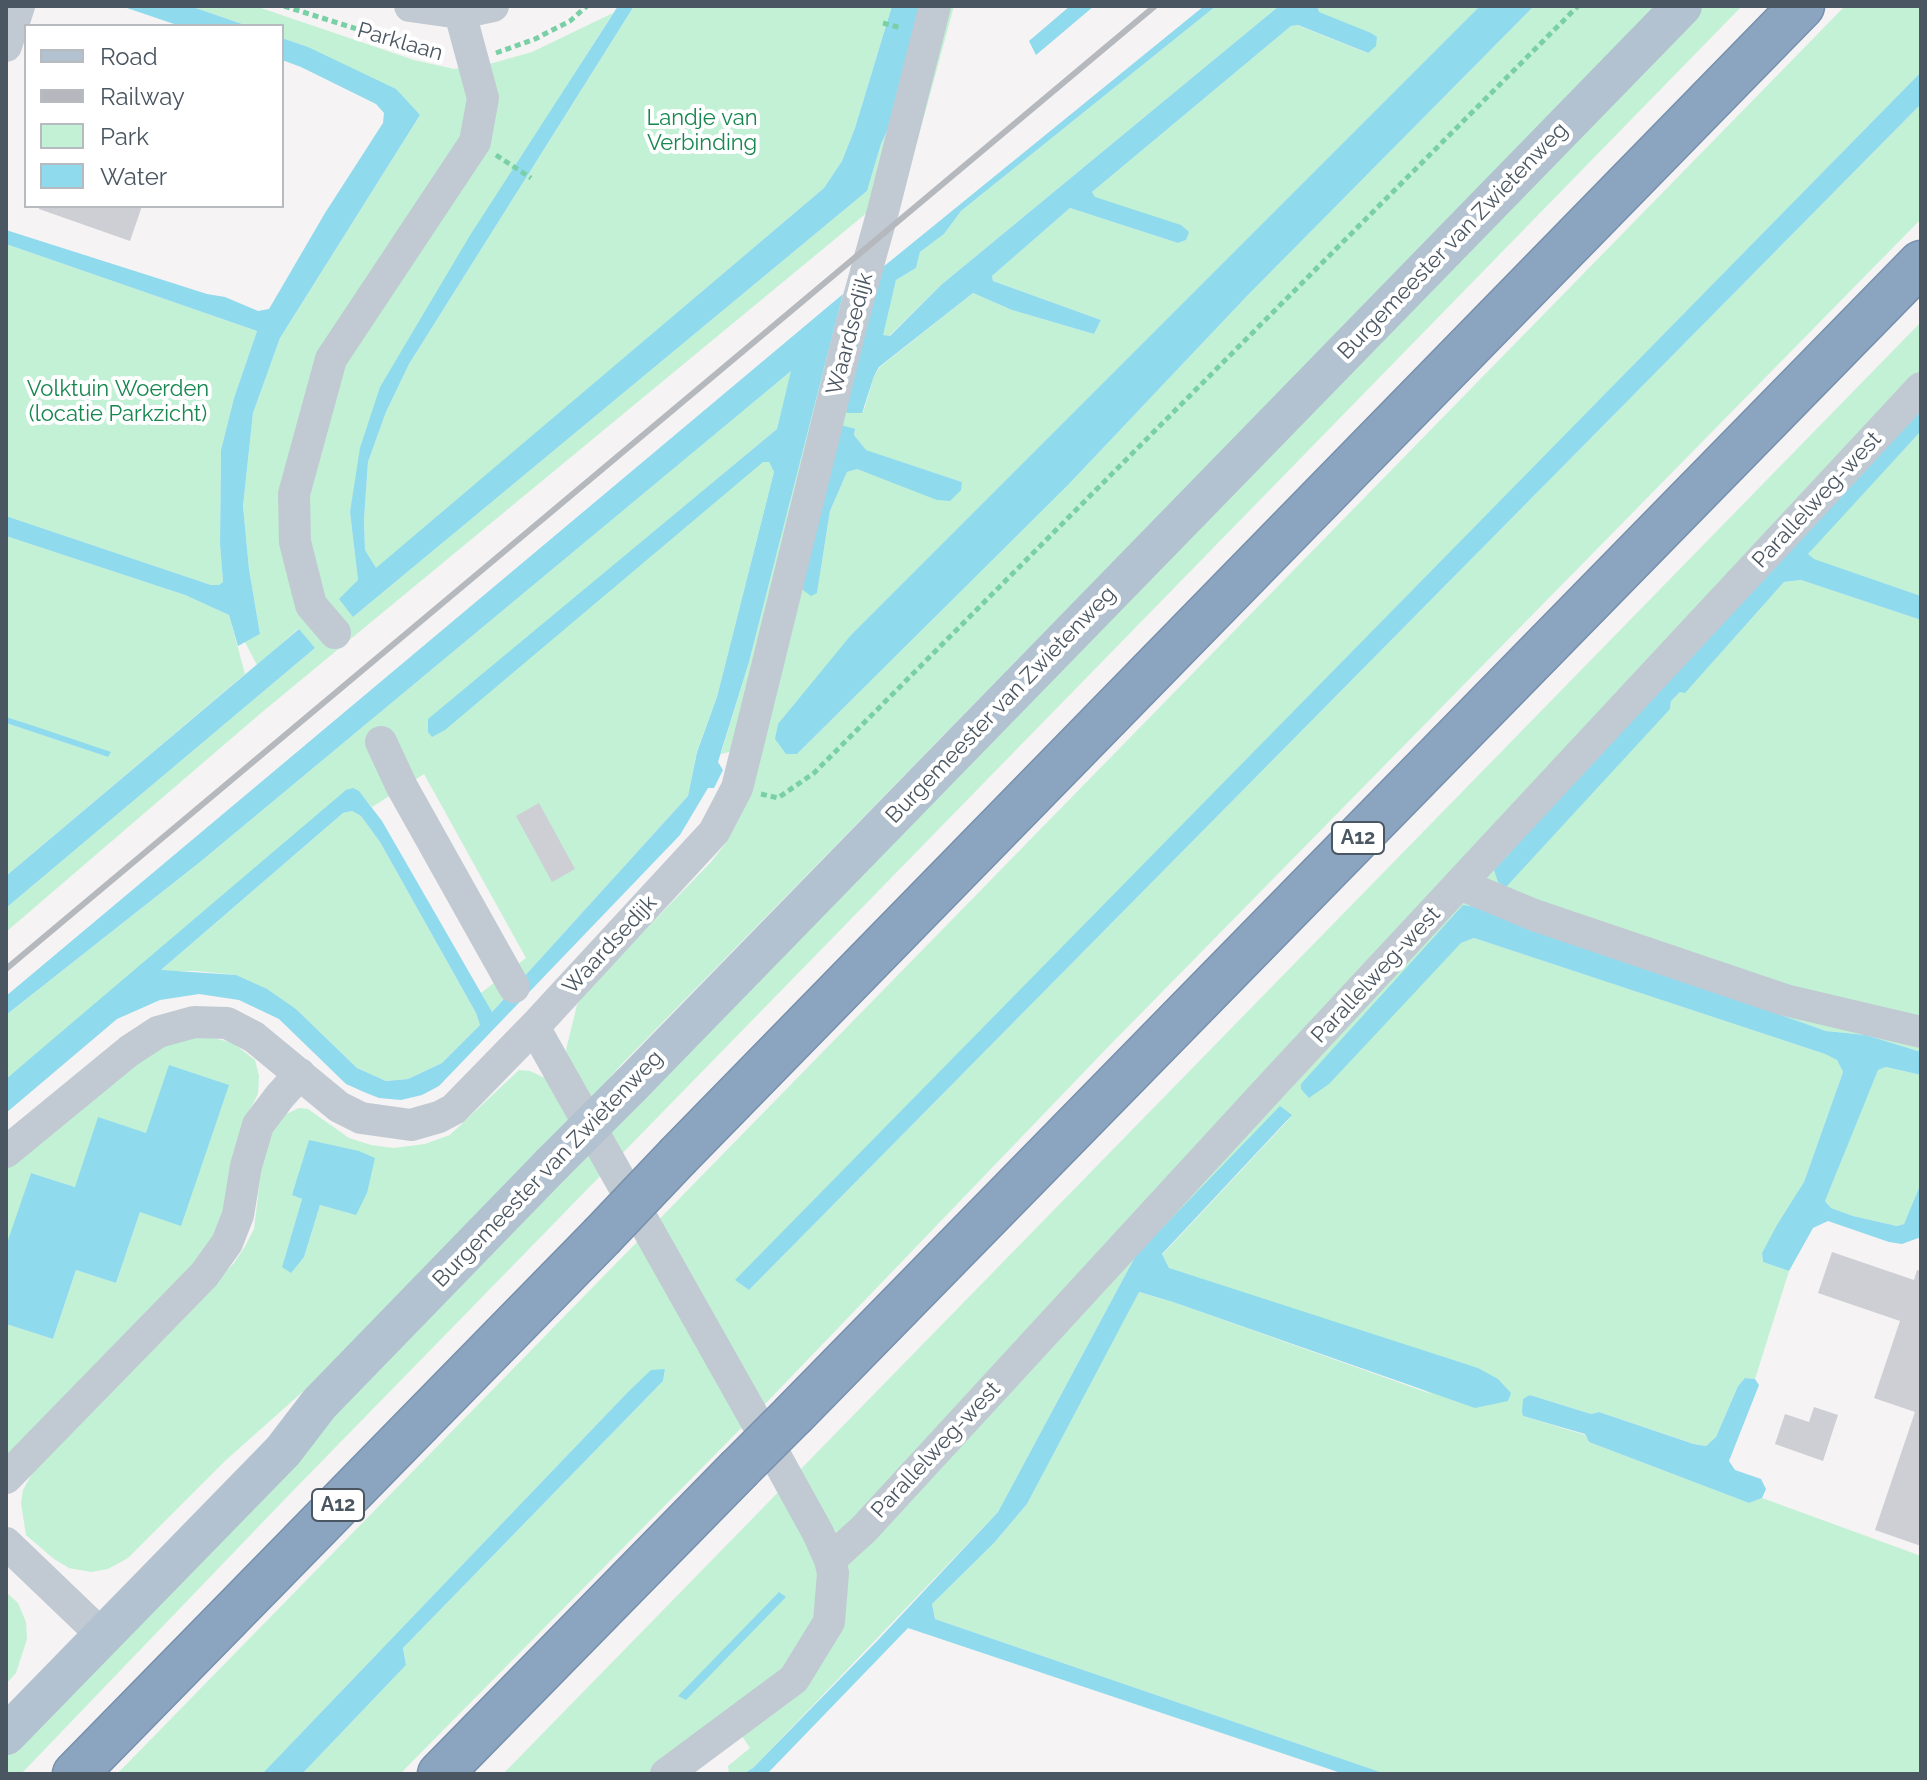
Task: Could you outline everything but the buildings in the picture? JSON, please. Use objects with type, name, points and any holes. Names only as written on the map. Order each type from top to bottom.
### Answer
[{"type":"highway","name":"A12","points":[[75,1774],[1802,6]]},
{"type":"highway","name":"A12","points":[[440,1774],[1921,263]]},
{"type":"main road","name":"Burgemeester van Zwietenweg","points":[[6,1735],[215,1484],[267,1438],[319,1404],[1682,6]]},
{"type":"main road","name":"Burgemeester van Zwietenweg","points":[[6,1697],[93,1627]]},
{"type":"street","points":[[6,46],[19,6]]},
{"type":"street","name":"Parklaan","points":[[410,6],[460,13],[493,6]]},
{"type":"street","name":"Waardsedijk","points":[[534,1027],[714,832],[737,788],[851,326],[935,6]]},
{"type":"street","points":[[335,633],[311,605],[295,542],[294,494],[331,359],[475,142],[483,98],[460,13]]},
{"type":"street","name":"Parallelweg-west","points":[[830,1560],[864,1529],[1921,388]]},
{"type":"street","points":[[381,742],[402,787],[514,987]]},
{"type":"street","points":[[1462,885],[1534,915],[1785,1000],[1921,1032]]},
{"type":"street","points":[[6,1152],[129,1051],[158,1032],[194,1022],[227,1023],[254,1037],[339,1107],[361,1118],[411,1125],[454,1109],[534,1027],[658,1243],[830,1560],[834,1587],[829,1622],[794,1679],[679,1772]]},
{"type":"street","points":[[6,1478],[204,1275],[227,1243],[238,1215],[246,1166],[258,1125],[300,1074]]},
{"type":"street","points":[[6,1543],[93,1627]]},
{"type":"path","name":"Parklaan","points":[[284,6],[436,55],[472,58]]},
{"type":"path","points":[[472,58],[535,39],[570,21],[587,6]]},
{"type":"path","points":[[737,788],[778,798],[814,773],[1578,6]]},
{"type":"path","points":[[502,159],[531,178]]},
{"type":"green space","points":[[190,6],[255,6],[414,60],[454,69],[493,63],[532,52],[613,13],[380,387],[350,512],[358,580],[353,617],[867,191],[881,144],[895,114],[921,6],[954,6],[909,172],[869,211],[261,713],[6,932],[6,908],[315,648],[298,629],[257,665],[245,642],[260,634],[243,506],[253,413],[280,338],[420,115],[308,47],[284,39],[284,24],[242,24]]},
{"type":"green space","name":"Landje van Verbinding","points":[[634,6],[892,6],[855,128],[842,161],[824,188],[376,569],[365,550],[364,520],[368,462],[386,412],[409,364]]},
{"type":"green space","points":[[1216,6],[1279,6],[941,285],[889,336],[882,335],[896,280],[916,268],[920,252],[944,234],[961,211]]},
{"type":"green space","points":[[1317,6],[1480,6],[851,635],[797,754],[1068,485],[1246,297],[1534,6],[1657,6],[620,1066],[591,1100],[571,1066],[566,1050],[577,1005],[586,991],[711,862],[737,822],[733,751],[721,754],[749,662],[843,294],[883,267],[863,413],[874,376],[880,367],[973,293],[1012,310],[1094,334],[1101,320],[993,281],[992,276],[1070,208],[1178,243],[1186,240],[1094,197],[1092,192],[1291,26],[1297,25],[1367,53],[1377,37],[1318,12]],"holes":[[[855,429],[854,435],[865,450],[962,482],[892,482],[857,469],[847,472],[830,511],[817,593],[804,559]]]},
{"type":"green space","points":[[1703,6],[1742,6],[284,1500],[21,1774],[6,1774],[6,1746],[640,1101]]},
{"type":"green space","points":[[1845,6],[1921,6],[1921,72],[736,1280],[749,1290],[1921,104],[1921,219],[1109,1046],[766,1403],[400,1774],[302,1774],[406,1665],[403,1648],[663,1381],[665,1369],[625,1395],[262,1774],[117,1774]]},
{"type":"green space","name":"Volktuin Woerden (locatie Parkzicht)","points":[[6,244],[257,331],[234,398],[221,450],[220,544],[223,582],[219,585],[211,585],[6,516]]},
{"type":"green space","points":[[1921,322],[1921,410],[1769,569],[1494,870],[1670,709],[1671,701],[1680,692],[1685,692],[1784,582],[1801,580],[1921,620],[1921,1052],[1866,1035],[1826,1031],[1476,907],[1302,1089],[1308,1095],[1461,943],[1474,938],[1837,1060],[1843,1072],[1804,1182],[1762,1253],[1763,1262],[1789,1271],[1755,1379],[1745,1378],[1738,1386],[1716,1437],[1706,1446],[1695,1444],[1599,1412],[1591,1414],[1530,1395],[1523,1416],[1585,1435],[1589,1442],[1749,1503],[1762,1498],[1921,1556],[1921,1774],[1386,1774],[935,1619],[932,1604],[994,1543],[1027,1504],[1138,1292],[1434,1395],[1169,1268],[1162,1255],[1292,1116],[1136,1255],[998,1512],[753,1768],[743,1774],[729,1774],[728,1766],[750,1748],[742,1736],[690,1774],[503,1774]]},
{"type":"green space","points":[[792,370],[777,429],[428,720],[763,461],[769,462],[774,472],[717,697],[697,751],[688,796],[491,1013],[481,993],[526,958],[424,774],[372,807],[358,791],[6,1079],[6,1015],[200,862]]},
{"type":"green space","points":[[1921,431],[1921,596],[1813,559],[1808,554]]},
{"type":"green space","points":[[6,536],[185,595],[229,615],[245,674],[6,876],[6,723],[108,757],[6,717]]},
{"type":"green space","points":[[352,811],[361,816],[380,842],[480,1025],[442,1063],[408,1079],[386,1081],[357,1068],[296,1009],[236,975],[160,971],[343,813]]},
{"type":"green space","points":[[190,1037],[233,1043],[255,1060],[259,1076],[258,1094],[244,1122],[228,1213],[210,1247],[6,1460],[6,1324],[53,1339],[76,1270],[116,1283],[140,1212],[146,1133],[75,1187],[31,1173],[7,1246],[6,1165],[140,1055]]},
{"type":"green space","points":[[1886,1067],[1921,1075],[1921,1183],[1904,1224],[1897,1226],[1853,1216],[1831,1208],[1825,1201],[1873,1079],[1878,1070]]},
{"type":"green space","points":[[519,1070],[530,1071],[547,1079],[573,1118],[336,1362],[225,1461],[128,1558],[108,1569],[91,1572],[69,1568],[26,1535],[21,1503],[23,1490],[34,1470],[234,1263],[244,1248],[254,1229],[264,1146],[280,1117],[299,1108],[308,1109],[349,1138],[394,1148],[425,1144],[450,1135]],"holes":[[[293,1196],[357,1215],[320,1205],[304,1257],[282,1267],[302,1199]]]},
{"type":"green space","points":[[6,1592],[18,1603],[26,1622],[27,1639],[16,1673],[6,1684]]},
{"type":"water","points":[[121,6],[190,6],[242,24],[174,24]]},
{"type":"water","points":[[618,6],[634,6],[409,364],[386,412],[368,462],[364,520],[365,550],[376,568],[824,188],[842,161],[855,128],[892,6],[921,6],[895,114],[881,144],[867,191],[353,617],[339,599],[358,580],[350,512],[360,448],[380,387],[469,237]]},
{"type":"water","points":[[1070,6],[1094,6],[1036,55],[1029,41]]},
{"type":"water","points":[[1204,6],[1216,6],[961,211],[944,234],[920,252],[916,268],[896,280],[883,335],[890,336],[941,285],[1279,6],[1317,6],[1319,12],[1377,37],[1376,46],[1368,53],[1298,25],[1291,26],[1092,192],[1095,197],[1181,225],[1189,232],[1186,240],[1178,243],[1070,208],[992,276],[993,281],[1101,320],[1094,334],[1012,310],[973,293],[879,367],[862,413],[847,413],[842,403],[883,267]]},
{"type":"water","points":[[1480,6],[1534,6],[1246,297],[1068,485],[797,754],[786,754],[775,739],[778,724],[851,635]]},
{"type":"water","points":[[284,39],[396,89],[420,115],[280,338],[253,413],[243,506],[260,634],[238,646],[229,615],[185,595],[6,536],[6,516],[211,585],[219,585],[223,582],[220,544],[221,450],[234,398],[257,331],[6,244],[6,230],[225,297],[258,311],[269,309],[325,213],[383,123],[384,113],[376,104],[284,61]]},
{"type":"water","points":[[1921,72],[1921,104],[749,1290],[735,1280]]},
{"type":"water","points":[[843,294],[749,662],[718,762],[723,770],[714,788],[708,788],[680,835],[439,1086],[422,1095],[401,1100],[379,1098],[346,1084],[279,1019],[239,1000],[199,994],[160,1000],[117,1019],[6,1113],[6,1079],[346,790],[353,788],[359,791],[382,821],[492,1012],[688,796],[697,752],[717,697],[774,472],[769,462],[763,462],[445,730],[432,737],[428,732],[428,719],[777,429],[791,371],[200,862],[6,1015],[6,996]],"holes":[[[352,811],[361,816],[380,842],[480,1025],[442,1063],[408,1079],[386,1081],[357,1068],[296,1009],[267,989],[236,975],[161,970],[343,813]]]},
{"type":"water","points":[[1921,410],[1921,431],[1808,554],[1814,559],[1921,596],[1921,620],[1801,580],[1784,582],[1685,693],[1680,692],[1671,701],[1670,709],[1506,887],[1498,882],[1494,870],[1769,569]]},
{"type":"water","points":[[841,425],[855,429],[854,435],[866,450],[962,482],[961,490],[950,501],[937,500],[857,469],[847,472],[830,511],[817,593],[811,596],[803,590],[801,576]]},
{"type":"water","points":[[299,629],[315,648],[6,908],[6,876]]},
{"type":"water","points":[[6,717],[111,752],[108,757],[6,723]]},
{"type":"water","points":[[1463,905],[1826,1031],[1866,1035],[1921,1052],[1921,1075],[1886,1067],[1878,1070],[1825,1201],[1831,1208],[1853,1216],[1897,1226],[1904,1224],[1921,1183],[1921,1237],[1902,1244],[1889,1242],[1828,1221],[1813,1228],[1789,1271],[1763,1262],[1762,1253],[1804,1182],[1843,1072],[1837,1060],[1474,938],[1461,943],[1329,1084],[1309,1098],[1301,1089],[1301,1084]]},
{"type":"water","points":[[169,1065],[229,1085],[181,1226],[140,1212],[116,1283],[76,1270],[53,1339],[6,1324],[6,1246],[31,1173],[75,1187],[98,1117],[146,1133]]},
{"type":"water","points":[[1280,1106],[1292,1115],[1162,1254],[1169,1268],[1478,1368],[1498,1379],[1511,1393],[1508,1401],[1475,1408],[1139,1292],[1027,1504],[994,1543],[932,1604],[935,1619],[1386,1774],[1344,1774],[908,1628],[767,1774],[743,1774],[753,1768],[879,1639],[998,1512],[1136,1255]]},
{"type":"water","points":[[309,1140],[359,1151],[375,1158],[367,1193],[356,1215],[320,1205],[304,1257],[291,1273],[282,1267],[302,1199],[292,1195]]},
{"type":"water","points":[[665,1369],[663,1381],[403,1648],[406,1665],[302,1774],[262,1774],[625,1395],[651,1370]]},
{"type":"water","points":[[1745,1378],[1755,1379],[1759,1385],[1729,1461],[1735,1470],[1761,1479],[1766,1489],[1762,1498],[1749,1503],[1589,1442],[1585,1434],[1523,1416],[1522,1411],[1523,1399],[1530,1395],[1591,1414],[1599,1412],[1706,1446],[1716,1437],[1738,1386]]},
{"type":"water","points":[[779,1592],[786,1597],[686,1700],[678,1696]]},
{"type":"railway","points":[[6,969],[1155,6]]}]
